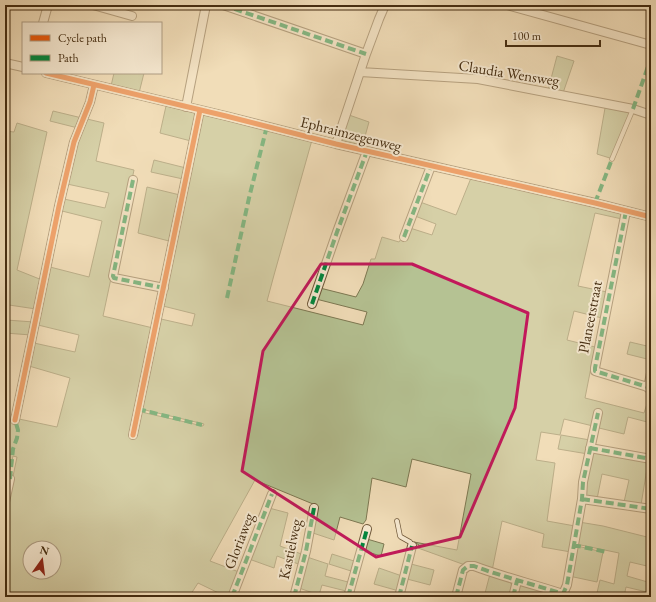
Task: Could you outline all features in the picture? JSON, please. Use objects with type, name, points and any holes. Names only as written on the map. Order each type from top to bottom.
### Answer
[{"type":"street","points":[[43,22],[48,5]]},
{"type":"street","points":[[94,5],[132,16]]},
{"type":"street","points":[[186,107],[206,5]]},
{"type":"street","points":[[222,5],[366,54]]},
{"type":"street","points":[[336,144],[378,19],[385,5]]},
{"type":"street","points":[[506,5],[651,45]]},
{"type":"street","points":[[5,63],[22,67]]},
{"type":"street","name":"Claudia Wensweg","points":[[360,72],[478,79],[633,109],[651,115]]},
{"type":"street","name":"Ephraimzegenweg","points":[[50,74],[336,144],[588,201],[651,217]]},
{"type":"street","points":[[15,420],[72,149],[90,102],[94,85]]},
{"type":"street","points":[[133,436],[200,110]]},
{"type":"street","points":[[312,304],[367,151]]},
{"type":"street","points":[[404,237],[432,166]]},
{"type":"street","points":[[133,180],[113,276],[114,278],[164,288]]},
{"type":"street","name":"Planeetstraat","points":[[626,211],[594,368],[595,371],[650,388]]},
{"type":"street","points":[[650,388],[651,374]]},
{"type":"street","points":[[456,597],[463,570],[468,566],[474,566],[565,596],[582,499],[583,482],[598,412]]},
{"type":"street","points":[[590,448],[651,459]]},
{"type":"street","points":[[5,502],[10,479]]},
{"type":"street","name":"Gloriaweg","points":[[232,597],[272,494]]},
{"type":"street","points":[[582,499],[651,509]]},
{"type":"street","name":"Kastielweg","points":[[294,597],[306,551],[314,508]]},
{"type":"street","points":[[348,597],[367,529]]},
{"type":"street","points":[[399,597],[412,546]]},
{"type":"street","points":[[514,597],[517,581]]},
{"type":"lane","points":[[612,159],[633,109]]},
{"type":"lane","points":[[397,521],[400,536],[410,542],[412,546]]},
{"type":"highlighted area","points":[[321,264],[412,264],[528,313],[515,408],[460,537],[376,557],[242,471],[263,351]]},
{"type":"green space","points":[[557,56],[574,61],[563,93],[548,90]]},
{"type":"green space","points":[[114,74],[144,74],[139,93],[111,86]]},
{"type":"green space","points":[[166,106],[198,114],[191,141],[160,133]]},
{"type":"green space","points":[[605,108],[633,113],[613,159],[597,154]]},
{"type":"green space","points":[[53,111],[82,118],[78,128],[50,121]]},
{"type":"green space","points":[[203,115],[312,140],[267,301],[363,325],[367,312],[316,299],[320,288],[356,297],[363,284],[371,259],[375,259],[382,237],[399,242],[401,239],[405,240],[410,228],[432,235],[436,224],[415,216],[420,202],[456,215],[471,178],[619,212],[622,219],[595,213],[578,286],[607,292],[602,318],[574,311],[567,340],[595,347],[585,398],[644,413],[651,391],[651,423],[628,417],[624,434],[599,428],[602,412],[596,410],[593,426],[564,419],[560,435],[541,432],[536,460],[555,463],[547,521],[575,526],[571,552],[542,547],[544,534],[502,521],[492,571],[471,563],[465,565],[418,548],[419,545],[414,542],[457,550],[471,474],[412,459],[406,487],[372,478],[366,520],[363,524],[340,517],[334,540],[313,533],[314,530],[310,529],[312,524],[309,522],[313,504],[255,480],[210,561],[239,572],[229,597],[198,583],[189,597],[5,597],[5,515],[17,457],[13,456],[5,493],[5,419],[18,421],[19,419],[57,427],[70,378],[29,366],[34,343],[75,352],[79,335],[38,325],[50,267],[89,277],[102,221],[62,211],[64,199],[105,208],[109,193],[67,184],[77,143],[87,119],[104,123],[96,161],[134,170],[103,316],[153,328],[131,437],[136,438],[141,412],[203,426],[204,424],[141,409],[161,319],[192,326],[195,314],[163,306]]},
{"type":"green space","points":[[349,115],[369,122],[362,147],[342,142],[341,138]]},
{"type":"green space","points":[[17,123],[47,132],[17,270],[42,280],[36,309],[9,305],[6,320],[34,322],[31,335],[5,333],[5,131],[14,132]]},
{"type":"green space","points":[[154,160],[186,168],[183,179],[151,172]]},
{"type":"green space","points":[[147,187],[180,195],[169,241],[138,233]]},
{"type":"green space","points":[[630,342],[651,347],[651,360],[627,354]]},
{"type":"green space","points":[[561,435],[590,440],[588,454],[558,449]]},
{"type":"green space","points":[[592,451],[648,462],[641,505],[624,502],[629,480],[602,474],[597,499],[585,497],[586,480]]},
{"type":"green space","points":[[269,508],[288,513],[280,546],[304,555],[301,565],[277,556],[274,568],[249,559]]},
{"type":"green space","points":[[579,522],[603,526],[651,538],[651,567],[630,562],[627,576],[651,583],[651,593],[626,587],[624,597],[596,597],[600,580],[614,584],[619,553],[576,544]]},
{"type":"green space","points":[[367,539],[384,544],[381,556],[364,551]]},
{"type":"green space","points":[[577,546],[603,552],[597,582],[569,576]]},
{"type":"green space","points":[[332,554],[354,561],[351,571],[329,564]]},
{"type":"green space","points":[[307,557],[328,564],[325,576],[348,582],[346,591],[322,585],[319,595],[299,588]]},
{"type":"green space","points":[[411,564],[434,570],[430,585],[407,579]]},
{"type":"green space","points":[[379,568],[402,576],[399,591],[374,584]]},
{"type":"green space","points":[[490,574],[511,583],[512,597],[484,597]]},
{"type":"green space","points":[[522,585],[565,597],[516,597],[519,586]]},
{"type":"marked path","points":[[223,5],[366,54]]},
{"type":"marked path","points":[[633,109],[651,58]]},
{"type":"marked path","points":[[227,298],[249,198],[267,126]]},
{"type":"marked path","points":[[312,304],[367,151]]},
{"type":"marked path","points":[[595,203],[612,159]]},
{"type":"marked path","points":[[404,237],[431,166]]},
{"type":"marked path","points":[[133,180],[113,276],[114,278],[164,288]]},
{"type":"marked path","points":[[626,211],[595,371],[651,388]]},
{"type":"marked path","points":[[648,388],[651,373]]},
{"type":"marked path","points":[[138,409],[202,425]]},
{"type":"marked path","points":[[456,597],[463,570],[468,566],[474,566],[563,594],[567,585],[582,499],[583,482],[598,413]]},
{"type":"marked path","points":[[10,479],[13,449],[18,430],[15,420],[16,417]]},
{"type":"marked path","points":[[590,448],[651,459]]},
{"type":"marked path","points":[[232,597],[272,494]]},
{"type":"marked path","points":[[582,499],[651,509]]},
{"type":"marked path","points":[[294,597],[306,551],[314,508]]},
{"type":"marked path","points":[[348,597],[367,529]]},
{"type":"marked path","points":[[573,545],[607,552]]},
{"type":"marked path","points":[[399,597],[412,546]]},
{"type":"marked path","points":[[513,597],[517,581]]},
{"type":"cycle path","points":[[50,74],[336,144],[651,217]]},
{"type":"cycle path","points":[[15,420],[59,206],[74,142],[90,102],[94,85]]},
{"type":"cycle path","points":[[133,435],[200,110]]}]
